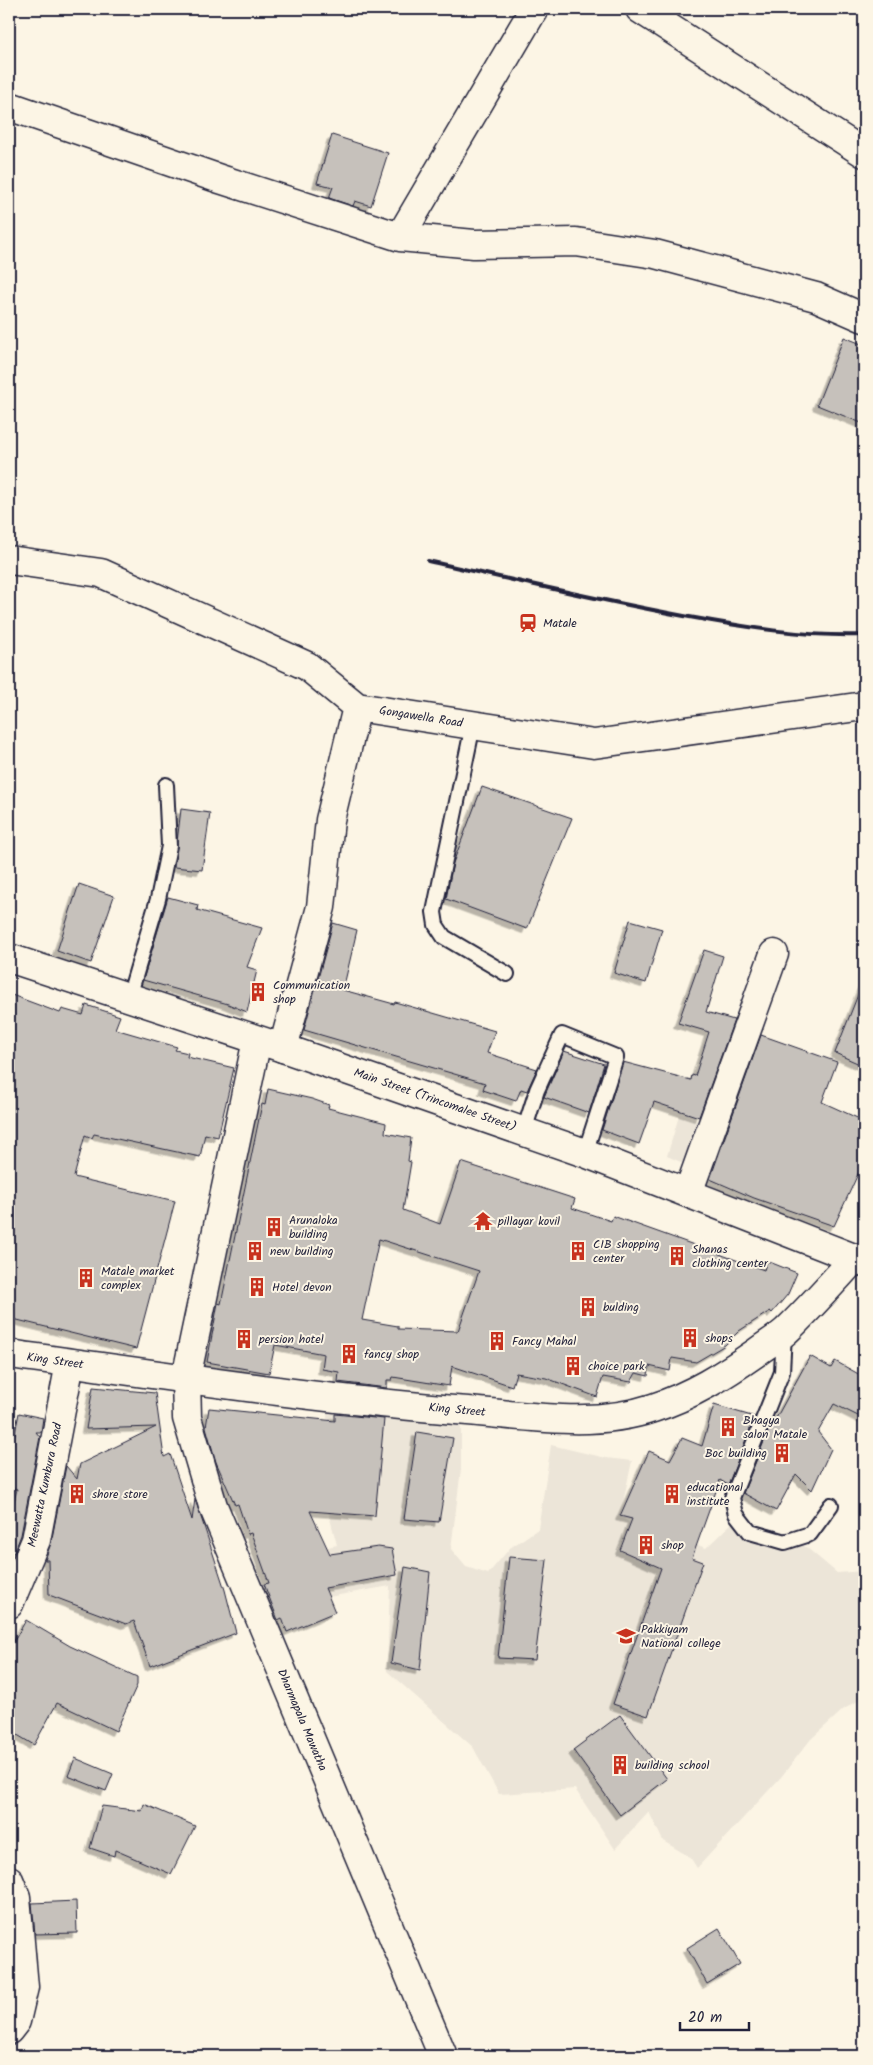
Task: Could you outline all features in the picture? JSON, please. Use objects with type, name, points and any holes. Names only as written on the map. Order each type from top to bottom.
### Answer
[{"type":"main road","points":[[400,236],[534,9]]},
{"type":"main road","points":[[640,9],[864,153]]},
{"type":"main road","points":[[9,106],[220,179],[400,236],[474,244],[576,242],[655,254],[816,297],[864,318]]},
{"type":"main road","points":[[9,560],[101,573],[307,666],[357,707],[330,820],[322,907],[283,1048]]},
{"type":"main road","name":"Gongawella Road","points":[[357,707],[594,744],[864,706]]},
{"type":"main road","points":[[688,1192],[774,954]]},
{"type":"main road","name":"Main Street (Trincomalee Street)","points":[[9,958],[283,1048],[585,1152],[860,1260]]},
{"type":"main road","name":"Dharmapala Mawatha","points":[[257,1040],[186,1378],[187,1418],[213,1506],[443,2056]]},
{"type":"main road","name":"King Street","points":[[9,1354],[186,1378],[444,1409],[538,1417],[586,1419],[616,1417],[653,1408],[699,1389],[784,1333],[860,1260]]},
{"type":"main road","name":"Meewatta Kumbura Road","points":[[9,1604],[36,1540],[70,1363]]},
{"type":"main road","points":[[9,1880],[16,1897],[24,1987],[16,2021],[9,2030]]},
{"type":"lane","points":[[473,725],[434,912],[436,925],[444,937],[507,974]]},
{"type":"lane","points":[[128,996],[158,899],[169,846],[166,785]]},
{"type":"lane","points":[[524,1131],[536,1090],[562,1035],[616,1057],[585,1152]]},
{"type":"lane","points":[[784,1333],[782,1372],[732,1498],[736,1514],[750,1532],[785,1542],[810,1534],[831,1505]]},
{"type":"shaded area","points":[[679,1116],[704,1124],[690,1166],[667,1156]]},
{"type":"shaded area","name":"Pakkiyam National college","points":[[327,1404],[461,1422],[461,1469],[451,1549],[466,1567],[488,1574],[510,1548],[538,1529],[551,1445],[606,1458],[632,1461],[620,1516],[640,1530],[678,1538],[706,1548],[733,1522],[765,1528],[806,1547],[837,1573],[864,1571],[863,1698],[844,1709],[811,1739],[781,1777],[697,1868],[690,1857],[663,1841],[649,1812],[615,1849],[575,1789],[499,1794],[473,1747],[387,1671],[390,1586],[306,1601],[287,1556],[337,1545],[328,1511]]},
{"type":"building","points":[[332,135],[388,153],[371,206],[355,201],[353,206],[329,198],[333,187],[317,183]]},
{"type":"building","points":[[844,337],[864,345],[864,424],[817,405]]},
{"type":"building","points":[[482,787],[572,818],[527,929],[446,899],[453,863]]},
{"type":"building","points":[[181,809],[210,813],[202,870],[174,867]]},
{"type":"building","points":[[79,884],[114,896],[91,963],[57,951]]},
{"type":"building","points":[[168,897],[198,905],[197,910],[262,928],[247,967],[257,970],[247,1012],[228,1004],[143,980]]},
{"type":"building","points":[[630,920],[662,929],[646,983],[614,973]]},
{"type":"building","points":[[333,923],[357,930],[343,990],[394,1004],[395,1002],[495,1031],[487,1053],[537,1069],[527,1091],[521,1089],[516,1101],[483,1090],[485,1083],[304,1030]]},
{"type":"building","points":[[704,950],[723,956],[706,1012],[734,1020],[699,1117],[654,1102],[639,1144],[602,1130],[623,1062],[691,1080],[692,1075],[695,1076],[709,1032],[678,1023]]},
{"type":"building","points":[[864,982],[864,1066],[835,1053]]},
{"type":"building","points":[[9,994],[60,1013],[62,1009],[83,1015],[86,1005],[120,1016],[115,1029],[177,1047],[175,1050],[188,1053],[187,1057],[234,1068],[218,1137],[205,1134],[200,1157],[94,1134],[92,1138],[85,1135],[74,1177],[175,1201],[136,1349],[9,1318]]},
{"type":"building","points":[[761,1035],[837,1062],[822,1102],[864,1121],[864,1161],[834,1226],[754,1198],[710,1179]]},
{"type":"building","points":[[564,1051],[604,1064],[589,1113],[544,1097]]},
{"type":"building","points":[[268,1089],[312,1099],[329,1105],[328,1108],[386,1123],[385,1133],[411,1138],[408,1161],[411,1162],[403,1210],[440,1224],[461,1162],[575,1199],[572,1208],[611,1221],[613,1216],[764,1270],[767,1261],[797,1273],[788,1294],[772,1313],[770,1311],[739,1331],[725,1345],[696,1362],[672,1358],[670,1371],[649,1366],[648,1376],[636,1373],[631,1382],[603,1377],[597,1397],[546,1378],[516,1373],[512,1386],[452,1366],[449,1386],[393,1377],[392,1380],[387,1380],[387,1388],[338,1382],[339,1372],[322,1369],[324,1354],[275,1345],[269,1373],[207,1362],[218,1303],[221,1304],[262,1104],[265,1105]],"holes":[[[379,1239],[479,1271],[458,1331],[398,1329],[398,1326],[362,1320]]]},
{"type":"building","name":"Boc building","points":[[810,1356],[831,1368],[835,1361],[864,1377],[864,1419],[834,1404],[818,1432],[831,1449],[812,1490],[796,1474],[776,1511],[743,1493],[772,1422],[774,1422]]},
{"type":"building","points":[[93,1387],[155,1393],[164,1457],[170,1454],[192,1520],[195,1499],[225,1590],[236,1633],[150,1666],[134,1621],[126,1624],[49,1595],[48,1560],[45,1560],[51,1543],[66,1466],[77,1479],[80,1464],[156,1427],[86,1429]]},
{"type":"building","points":[[714,1405],[755,1417],[728,1485],[720,1480],[692,1558],[703,1562],[648,1716],[613,1704],[661,1568],[620,1550],[632,1519],[620,1516],[649,1451],[670,1460],[682,1438],[702,1446]]},
{"type":"building","points":[[209,1408],[335,1421],[335,1414],[384,1419],[375,1516],[310,1511],[330,1554],[378,1547],[392,1549],[397,1575],[325,1588],[335,1612],[287,1632],[282,1618],[278,1620],[264,1584],[269,1583],[251,1533],[248,1534],[238,1504],[235,1505],[216,1462],[206,1427]]},
{"type":"building","points":[[19,1413],[43,1418],[41,1432],[36,1432],[40,1437],[21,1535],[14,1553],[9,1552],[9,1523],[17,1489],[9,1487],[9,1464]]},
{"type":"building","points":[[417,1432],[453,1438],[439,1522],[404,1519]]},
{"type":"building","points":[[509,1557],[547,1560],[535,1660],[498,1658]]},
{"type":"building","points":[[405,1567],[430,1572],[420,1670],[391,1663]]},
{"type":"building","points":[[26,1620],[70,1646],[137,1677],[137,1685],[116,1731],[57,1703],[34,1745],[9,1730],[9,1650]]},
{"type":"building","name":"building school","points":[[620,1715],[667,1779],[620,1815],[573,1750]]},
{"type":"building","points":[[75,1758],[113,1774],[106,1791],[68,1776]]},
{"type":"building","points":[[144,1804],[195,1826],[171,1874],[115,1850],[114,1856],[90,1848],[102,1806],[142,1811]]},
{"type":"building","points":[[76,1901],[77,1933],[35,1934],[32,1903]]},
{"type":"building","points":[[719,1928],[740,1964],[707,1984],[687,1948]]},
{"type":"railway","points":[[428,561],[556,590],[729,624],[796,633],[864,635]]},
{"type":"place","name":"Matale","points":[[528,623]]},
{"type":"place","name":"Communication shop","points":[[258,992]]},
{"type":"place","name":"pillayar kovil","points":[[483,1221]]},
{"type":"place","name":"Arunaloka building","points":[[274,1227]]},
{"type":"place","name":"new building","points":[[255,1251]]},
{"type":"place","name":"CIB shopping center","points":[[578,1251]]},
{"type":"place","name":"Shanas clothing center","points":[[677,1256]]},
{"type":"place","name":"Matale market complex","points":[[86,1278]]},
{"type":"place","name":"Hotel devon","points":[[257,1287]]},
{"type":"place","name":"bulding","points":[[588,1307]]},
{"type":"place","name":"shops","points":[[690,1338]]},
{"type":"place","name":"persion hotel","points":[[244,1339]]},
{"type":"place","name":"Fancy Mahal","points":[[497,1341]]},
{"type":"place","name":"fancy shop","points":[[349,1354]]},
{"type":"place","name":"choice park","points":[[573,1366]]},
{"type":"place","name":"Bhagya salon Matale","points":[[728,1427]]},
{"type":"place","name":"Boc building","points":[[782,1453]]},
{"type":"place","name":"shore store","points":[[77,1494]]},
{"type":"place","name":"educational institute","points":[[672,1494]]},
{"type":"place","name":"shop","points":[[646,1545]]},
{"type":"place","name":"Pakkiyam National college","points":[[626,1636]]},
{"type":"place","name":"building school","points":[[620,1765]]}]
